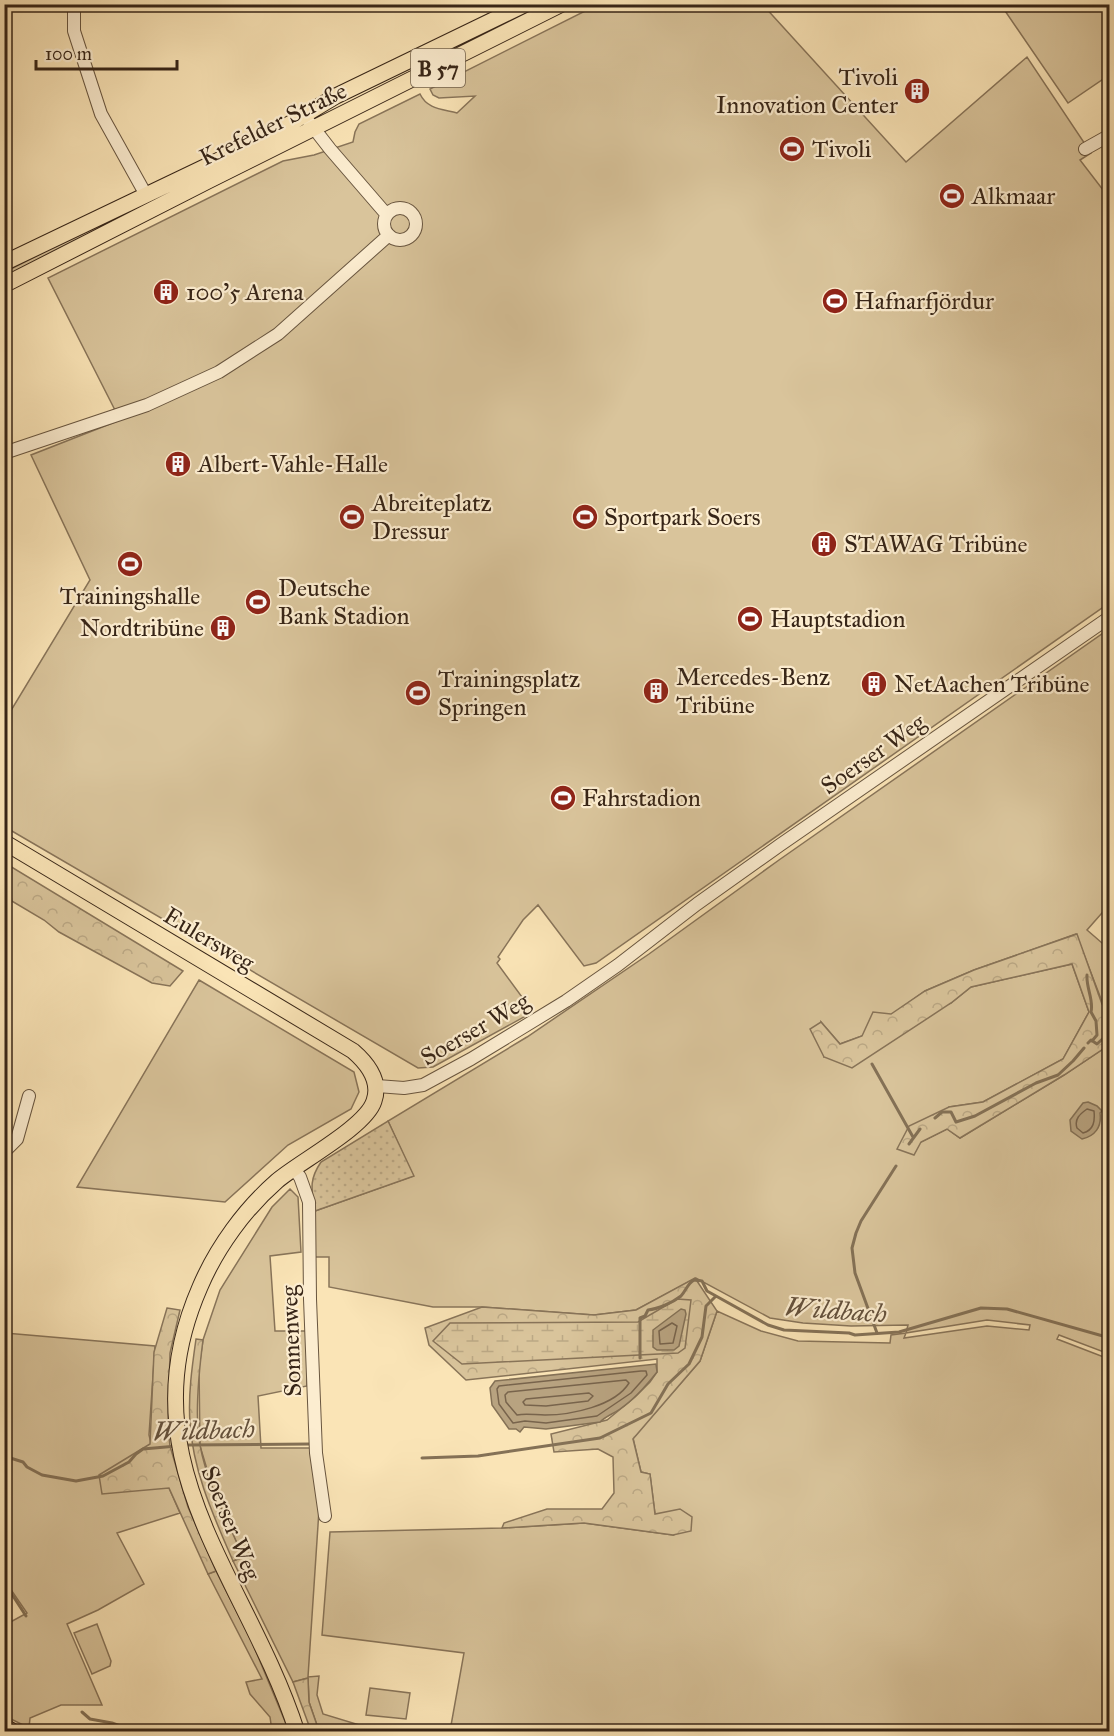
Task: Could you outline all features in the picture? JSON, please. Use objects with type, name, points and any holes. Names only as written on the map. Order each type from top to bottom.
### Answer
[{"type":"highway","points":[[4,1728],[11,1731]]},
{"type":"main road","name":"Krefelder Straße","points":[[4,263],[146,195],[305,116],[336,96],[526,4]]},
{"type":"main road","name":"Krefelder Straße","points":[[4,285],[562,4]]},
{"type":"main road","name":"Eulersweg","points":[[4,842],[352,1051],[367,1065],[377,1086]]},
{"type":"main road","name":"Soerser Weg","points":[[297,1731],[279,1685],[204,1528],[179,1450],[176,1393],[180,1353],[186,1324],[201,1284],[232,1231],[258,1199],[293,1168],[362,1119],[374,1102],[377,1086]]},
{"type":"street","points":[[74,4],[74,31],[101,114],[146,195]]},
{"type":"street","points":[[305,116],[313,130],[387,215]]},
{"type":"street","points":[[1085,149],[1110,135]]},
{"type":"street","points":[[400,208],[407,210],[413,214],[416,222],[414,231],[404,239],[396,239],[388,235],[384,221],[387,215],[400,208]]},
{"type":"street","points":[[4,453],[147,405],[219,372],[278,334],[388,235]]},
{"type":"street","name":"Soerser Weg","points":[[377,1086],[404,1088],[423,1085],[471,1059],[566,1001],[786,841],[1110,617]]},
{"type":"street","points":[[4,1152],[17,1139],[29,1096]]},
{"type":"street","name":"Sonnenweg","points":[[293,1168],[300,1178],[309,1202],[316,1453],[325,1516]]},
{"type":"green space","name":"Sportpark Soers","points":[[597,5],[763,5],[906,162],[1027,57],[1091,153],[1080,160],[1110,199],[1109,603],[596,963],[584,966],[538,905],[523,920],[498,957],[500,959],[497,963],[533,1012],[433,1067],[418,1068],[5,827],[4,722],[90,580],[31,455],[120,420],[48,278],[283,161],[314,155],[353,142],[359,124],[420,94],[431,106],[457,113],[475,96],[439,98],[433,95],[430,89]]},
{"type":"green space","points":[[1001,5],[1109,5],[1109,75],[1068,103]]},
{"type":"green space","points":[[288,135],[5,279],[5,272],[118,214]]},
{"type":"green space","points":[[1109,629],[1109,905],[1087,930],[1109,949],[1109,1005],[1103,1004],[1076,934],[974,970],[925,991],[862,1036],[840,1044],[821,1022],[824,1057],[951,1003],[971,987],[1072,964],[1089,1012],[1063,1059],[983,1102],[949,1107],[921,1142],[947,1129],[960,1138],[1109,1045],[1109,1354],[1059,1335],[1057,1339],[1109,1359],[1109,1731],[450,1731],[464,1653],[322,1635],[330,1532],[502,1528],[584,1523],[673,1535],[655,1514],[650,1474],[641,1472],[633,1438],[700,1361],[717,1311],[761,1331],[798,1341],[890,1343],[891,1335],[906,1333],[908,1325],[851,1326],[770,1318],[696,1278],[636,1310],[594,1315],[482,1307],[433,1307],[329,1287],[329,1257],[315,1257],[315,1211],[413,1176],[388,1121],[527,1037],[649,954]],"holes":[[[987,1320],[1030,1325],[1029,1330],[987,1326],[904,1338],[906,1333]]]},
{"type":"green space","points":[[4,863],[183,971],[170,986],[152,983],[59,932],[44,920],[5,897]]},
{"type":"green space","points":[[1077,934],[1102,1004],[1109,1005],[1109,1045],[960,1138],[947,1129],[921,1142],[914,1155],[897,1149],[909,1126],[949,1107],[983,1102],[1063,1059],[1089,1012],[1072,964],[971,987],[951,1003],[852,1068],[824,1057],[810,1029],[821,1022],[840,1044],[862,1036],[873,1012],[891,1014],[925,991],[974,970]]},
{"type":"green space","points":[[199,980],[354,1072],[359,1092],[351,1109],[288,1145],[225,1202],[77,1187]]},
{"type":"green space","points":[[388,1121],[414,1176],[315,1211],[313,1181],[321,1162]]},
{"type":"green space","points":[[290,1189],[298,1197],[301,1252],[270,1256],[275,1331],[307,1331],[307,1386],[258,1396],[261,1448],[312,1448],[319,1510],[308,1677],[319,1676],[317,1695],[323,1714],[379,1731],[319,1731],[309,1702],[308,1678],[293,1682],[233,1561],[243,1557],[213,1489],[200,1446],[199,1368],[203,1340],[220,1290],[272,1207]]},
{"type":"green space","points":[[695,1278],[717,1311],[700,1361],[633,1439],[641,1472],[650,1474],[655,1514],[680,1509],[692,1517],[691,1531],[673,1535],[584,1523],[502,1528],[504,1523],[547,1509],[602,1509],[614,1493],[613,1457],[598,1449],[554,1452],[551,1434],[607,1420],[650,1382],[657,1372],[657,1359],[466,1380],[429,1345],[425,1328],[482,1307],[594,1315],[636,1310]]},
{"type":"green space","points":[[677,1299],[691,1300],[685,1348],[678,1353],[462,1364],[433,1341],[450,1323],[638,1322]]},
{"type":"green space","points":[[167,1308],[180,1310],[170,1353],[168,1427],[170,1446],[188,1507],[216,1571],[208,1574],[169,1488],[102,1494],[99,1475],[150,1444],[154,1352]]},
{"type":"green space","points":[[5,1333],[155,1346],[149,1435],[162,1488],[169,1488],[180,1513],[117,1533],[144,1584],[98,1610],[67,1624],[102,1705],[61,1705],[30,1718],[29,1728],[5,1716],[9,1707],[5,1705],[5,1625],[27,1613],[5,1581]]},
{"type":"green space","points":[[196,1339],[203,1340],[197,1407],[200,1445],[213,1488],[243,1557],[233,1561],[200,1477],[192,1441],[190,1402]]},
{"type":"green space","points":[[216,1571],[252,1642],[289,1731],[272,1731],[270,1717],[250,1694],[246,1682],[262,1679],[208,1574]]},
{"type":"green space","points":[[97,1624],[111,1661],[110,1666],[92,1674],[74,1633]]},
{"type":"green space","points":[[308,1678],[309,1702],[319,1731],[311,1731],[293,1682]]},
{"type":"green space","points":[[370,1688],[410,1693],[406,1719],[366,1715]]},
{"type":"water","points":[[1088,1102],[1102,1111],[1097,1130],[1091,1136],[1082,1139],[1071,1131],[1070,1120],[1083,1103]]},
{"type":"water","points":[[681,1309],[685,1310],[686,1314],[679,1346],[674,1350],[657,1350],[653,1347],[653,1330]]},
{"type":"water","points":[[656,1364],[657,1372],[640,1392],[600,1422],[546,1429],[524,1427],[520,1432],[516,1429],[509,1429],[492,1405],[490,1388],[495,1381]]},
{"type":"waterway","points":[[1087,975],[1092,1003],[1091,1012],[1096,1021],[1097,1035],[1092,1041]]},
{"type":"waterway","points":[[1088,1043],[1091,1040],[1097,1044],[1110,1032]]},
{"type":"waterway","points":[[935,1118],[942,1112],[951,1112],[956,1122],[975,1116],[1036,1083],[1058,1075],[1084,1048]]},
{"type":"waterway","points":[[872,1064],[913,1137]]},
{"type":"waterway","points":[[909,1144],[920,1129]]},
{"type":"waterway","points":[[877,1333],[855,1273],[852,1248],[861,1221],[896,1166]]},
{"type":"waterway","points":[[640,1358],[640,1318],[645,1316],[648,1310],[677,1299],[694,1280],[702,1281],[707,1291],[716,1296]]},
{"type":"waterway","name":"Wildbach","points":[[422,1458],[478,1456],[600,1438],[651,1413],[668,1384],[689,1364],[702,1337],[706,1306],[716,1296],[768,1325],[784,1330],[855,1335],[899,1332],[981,1308],[1007,1309],[1110,1338]]},
{"type":"waterway","name":"Wildbach","points":[[187,1445],[311,1444]]},
{"type":"waterway","name":"Wildbach","points":[[4,1456],[23,1462],[27,1467],[42,1475],[76,1481],[103,1476],[129,1462],[143,1449],[177,1446]]},
{"type":"waterway","points":[[4,1582],[26,1616]]},
{"type":"waterway","points":[[82,1712],[90,1719],[112,1723],[136,1732]]},
{"type":"place","name":"Tivoli Innovation Center","points":[[917,91]]},
{"type":"place","name":"Tivoli","points":[[792,149]]},
{"type":"place","name":"Alkmaar","points":[[952,196]]},
{"type":"place","name":"100’5 Arena","points":[[166,292]]},
{"type":"place","name":"Hafnarfjördur","points":[[835,301]]},
{"type":"place","name":"Albert-Vahle-Halle","points":[[178,464]]},
{"type":"place","name":"Abreiteplatz Dressur","points":[[352,517]]},
{"type":"place","name":"Sportpark Soers","points":[[585,517]]},
{"type":"place","name":"STAWAG Tribüne","points":[[824,544]]},
{"type":"place","name":"Trainingshalle","points":[[130,564]]},
{"type":"place","name":"Deutsche Bank Stadion","points":[[258,602]]},
{"type":"place","name":"Hauptstadion","points":[[750,619]]},
{"type":"place","name":"Nordtribüne","points":[[223,628]]},
{"type":"place","name":"NetAachen Tribüne","points":[[874,684]]},
{"type":"place","name":"Mercedes-Benz Tribüne","points":[[656,691]]},
{"type":"place","name":"Trainingsplatz Springen","points":[[418,693]]},
{"type":"place","name":"Fahrstadion","points":[[563,798]]}]
